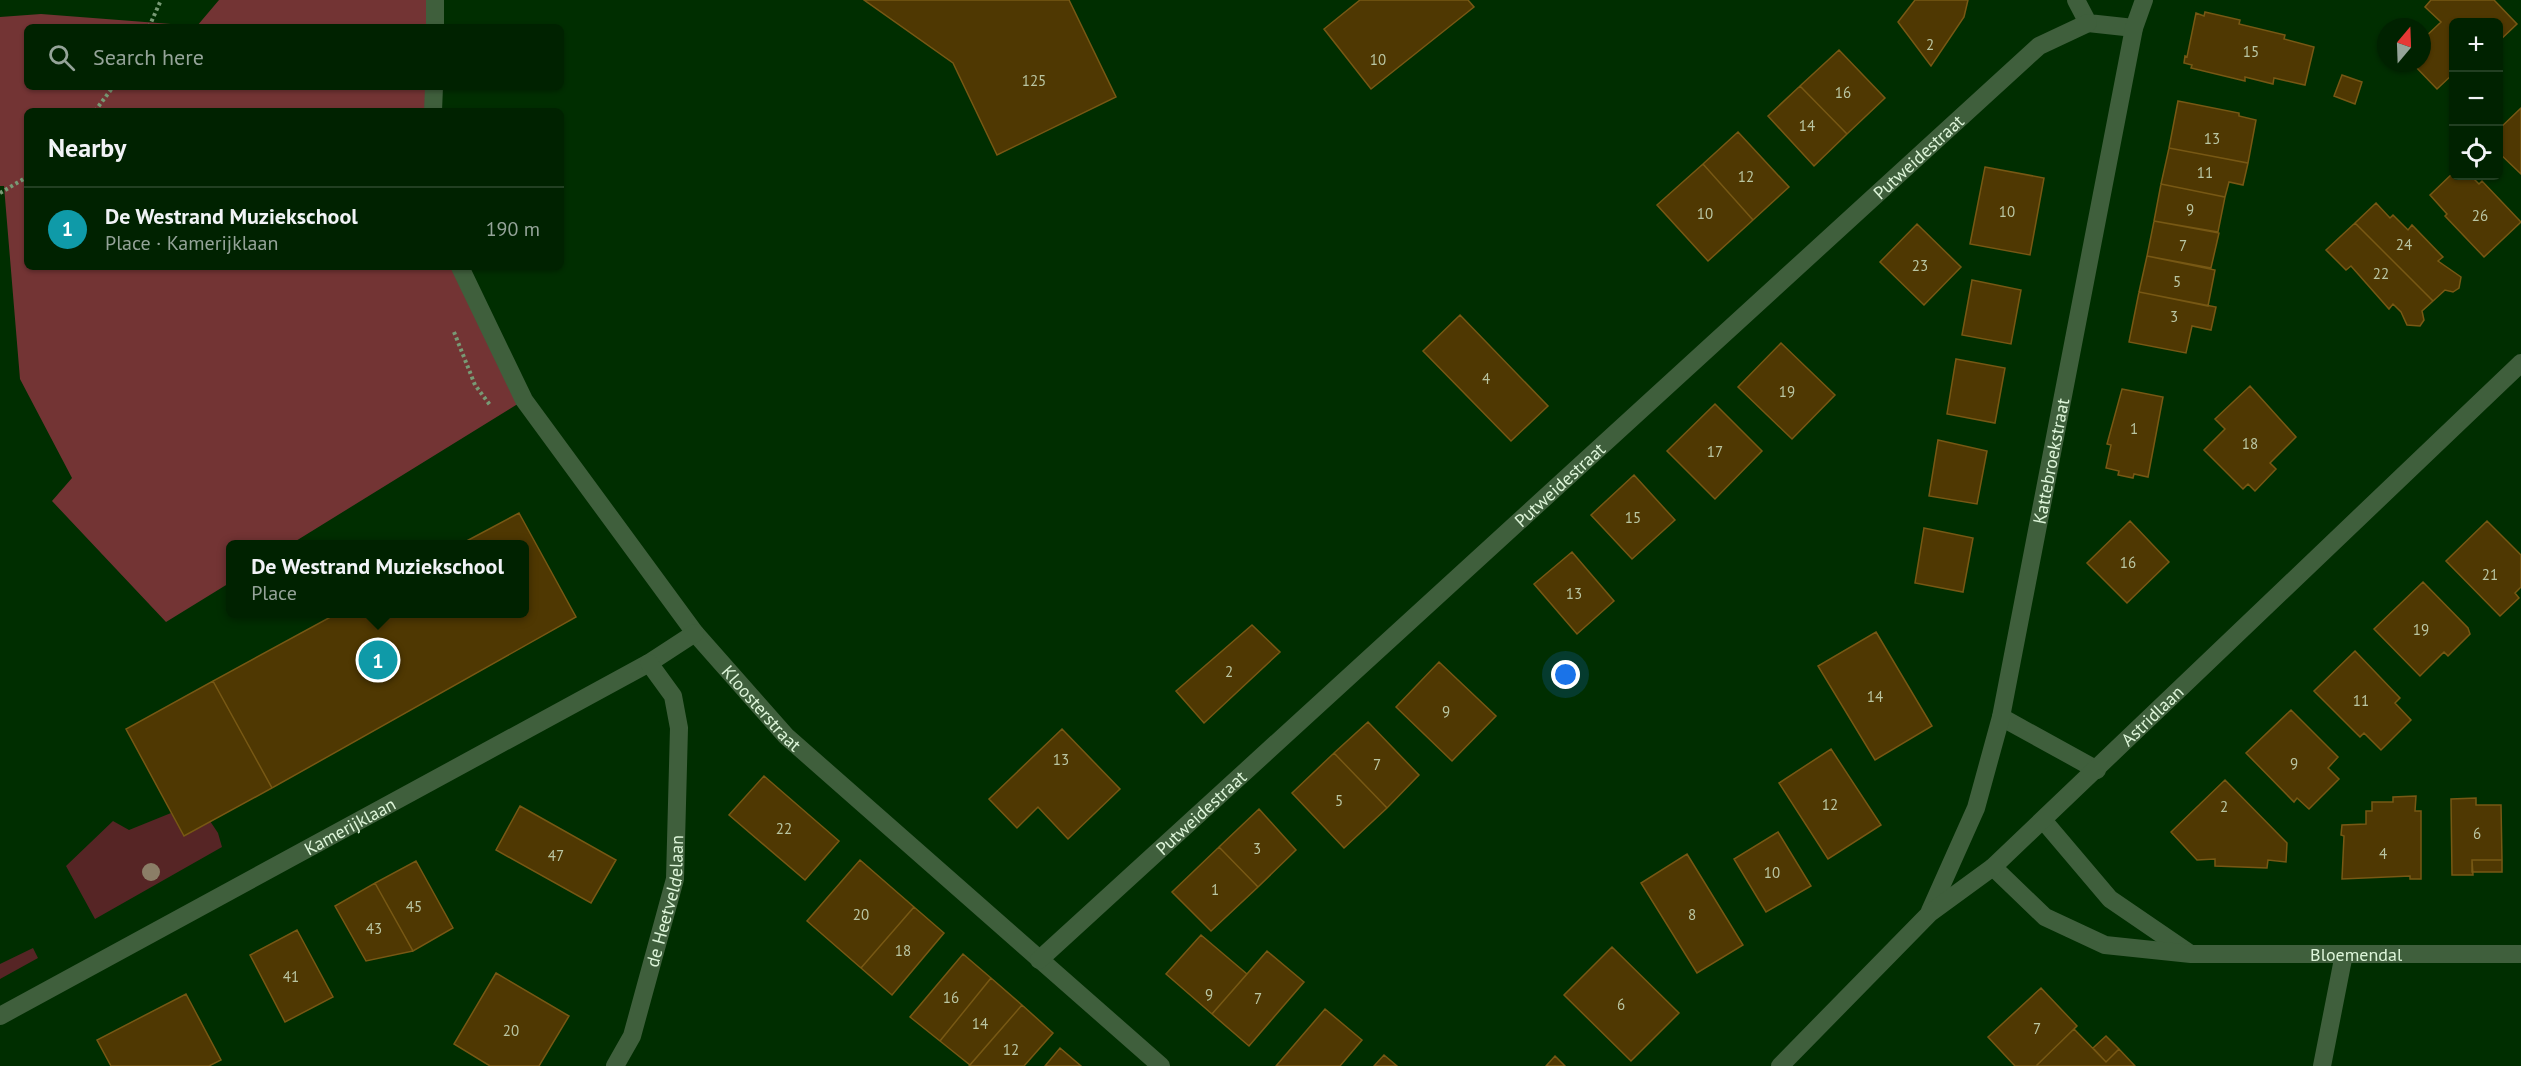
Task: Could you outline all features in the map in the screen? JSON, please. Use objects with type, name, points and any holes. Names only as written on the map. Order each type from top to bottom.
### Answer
[{"type":"street","points":[[435,0],[435,24]]},
{"type":"street","points":[[2076,0],[2088,23],[2134,28]]},
{"type":"street","name":"Kattebroekstraat","points":[[1930,913],[1976,808],[2001,717],[2134,28],[2144,0]]},
{"type":"street","name":"Putweidestraat","points":[[1039,960],[2040,46],[2088,23]]},
{"type":"street","points":[[433,108],[434,90]]},
{"type":"street","name":"Kloosterstraat","points":[[461,270],[524,400],[695,633],[786,736],[1161,1066]]},
{"type":"street","name":"Astridlaan","points":[[1780,1066],[1930,913],[1993,867],[2521,363]]},
{"type":"street","name":"Kamerijklaan","points":[[0,1016],[649,663],[695,633]]},
{"type":"street","name":"de Heetveldelaan","points":[[615,1066],[632,1035],[675,879],[679,728],[673,696],[649,663]]},
{"type":"street","points":[[2001,717],[2097,770]]},
{"type":"street","points":[[2043,820],[2110,899],[2190,954]]},
{"type":"street","name":"Bloemendal","points":[[1993,867],[2045,917],[2105,945],[2190,954],[2521,954]]},
{"type":"street","points":[[2322,1066],[2344,954]]},
{"type":"path","points":[[150,24],[160,0]]},
{"type":"path","points":[[97,108],[112,90]]},
{"type":"path","points":[[0,193],[24,179]]},
{"type":"shaded area","points":[[219,0],[435,0],[435,24],[199,24]]},
{"type":"shaded area","points":[[41,14],[171,24],[24,24],[24,90],[434,90],[433,108],[24,108],[24,270],[461,270],[524,400],[297,540],[226,540],[226,585],[166,622],[52,501],[72,478],[20,379],[4,186],[0,186],[0,17]]},
{"type":"shaded area","points":[[171,813],[184,835],[210,821],[218,833],[222,847],[95,919],[66,866],[113,821],[129,830]]},
{"type":"shaded area","points":[[33,948],[38,958],[0,979],[0,964]]},
{"type":"building","points":[[864,0],[1069,0],[1116,97],[997,155],[953,63]]},
{"type":"building","points":[[1360,0],[1468,0],[1474,7],[1371,89],[1324,29]]},
{"type":"building","points":[[1915,0],[1968,0],[1964,17],[1931,66],[1898,22]]},
{"type":"building","points":[[2431,0],[2494,0],[2517,24],[2503,37],[2503,18],[2449,18],[2449,78],[2437,89],[2421,72],[2431,72],[2431,31],[2441,22],[2425,7]]},
{"type":"building","points":[[2205,12],[2240,20],[2239,24],[2285,35],[2284,39],[2314,47],[2305,85],[2274,78],[2273,84],[2245,77],[2245,81],[2191,68],[2192,65],[2184,63],[2196,13],[2204,16]]},
{"type":"building","points":[[1839,50],[1885,98],[1847,134],[1800,86]]},
{"type":"building","points":[[2342,75],[2362,82],[2355,104],[2334,96]]},
{"type":"building","points":[[1800,86],[1847,134],[1814,166],[1768,116]]},
{"type":"building","points":[[2178,101],[2239,113],[2239,116],[2256,120],[2248,163],[2169,148]]},
{"type":"building","points":[[2521,108],[2521,174],[2503,157],[2503,125]]},
{"type":"building","points":[[1738,132],[1789,187],[1753,220],[1703,164]]},
{"type":"building","points":[[2169,148],[2248,163],[2243,185],[2229,182],[2225,197],[2161,184]]},
{"type":"building","points":[[1703,164],[1753,220],[1708,261],[1657,205]]},
{"type":"building","points":[[1985,167],[2044,178],[2030,255],[1970,244]]},
{"type":"building","points":[[2449,177],[2449,180],[2475,180],[2479,184],[2482,181],[2521,222],[2484,257],[2445,216],[2447,214],[2430,195]]},
{"type":"building","points":[[2161,184],[2225,197],[2218,232],[2154,221]]},
{"type":"building","points":[[2376,203],[2390,218],[2393,215],[2408,230],[2412,225],[2443,257],[2438,261],[2461,277],[2459,288],[2453,292],[2445,290],[2433,301],[2355,223]]},
{"type":"building","points":[[2154,221],[2219,233],[2211,268],[2147,256]]},
{"type":"building","points":[[2355,223],[2433,301],[2422,311],[2424,320],[2420,326],[2407,325],[2401,312],[2393,304],[2389,309],[2351,266],[2346,270],[2326,250]]},
{"type":"building","points":[[1917,224],[1961,267],[1924,305],[1880,262]]},
{"type":"building","points":[[2147,256],[2215,270],[2208,306],[2139,292]]},
{"type":"building","points":[[1972,280],[2021,290],[2011,344],[1962,335]]},
{"type":"building","points":[[2139,292],[2216,307],[2211,330],[2192,326],[2186,353],[2129,342]]},
{"type":"building","points":[[1460,315],[1548,406],[1511,441],[1423,351]]},
{"type":"building","points":[[1781,343],[1835,395],[1792,439],[1738,387]]},
{"type":"building","points":[[1956,359],[2005,368],[1995,423],[1947,414]]},
{"type":"building","points":[[2250,386],[2296,437],[2270,463],[2276,469],[2255,491],[2248,484],[2243,489],[2204,450],[2225,429],[2215,419]]},
{"type":"building","points":[[2122,389],[2163,397],[2148,477],[2134,474],[2133,478],[2118,475],[2119,471],[2106,468],[2111,445],[2107,444]]},
{"type":"building","points":[[1715,404],[1762,451],[1715,499],[1667,451]]},
{"type":"building","points":[[1938,440],[1987,451],[1977,504],[1929,496]]},
{"type":"building","points":[[1634,475],[1675,520],[1632,559],[1591,515]]},
{"type":"building","points":[[519,513],[576,617],[272,788],[213,681],[329,618],[529,618],[529,540],[468,540]]},
{"type":"building","points":[[2130,521],[2169,562],[2127,603],[2087,563]]},
{"type":"building","points":[[2487,521],[2521,555],[2521,587],[2515,593],[2519,598],[2500,616],[2446,561]]},
{"type":"building","points":[[1924,528],[1973,538],[1963,592],[1915,583]]},
{"type":"building","points":[[1572,552],[1614,601],[1577,634],[1534,584]]},
{"type":"building","points":[[2423,582],[2468,628],[2470,634],[2448,656],[2444,652],[2420,676],[2374,629]]},
{"type":"building","points":[[1252,625],[1280,652],[1204,723],[1176,691]]},
{"type":"building","points":[[1876,632],[1932,726],[1875,760],[1818,666]]},
{"type":"building","points":[[2355,651],[2400,698],[2395,703],[2411,720],[2381,750],[2364,733],[2360,737],[2314,691]]},
{"type":"building","points":[[1439,662],[1496,716],[1452,761],[1396,707]]},
{"type":"building","points":[[213,681],[272,788],[184,836],[126,729]]},
{"type":"building","points":[[2291,710],[2338,757],[2328,768],[2339,779],[2309,809],[2297,798],[2294,802],[2246,753]]},
{"type":"building","points":[[1368,722],[1419,775],[1387,808],[1334,753]]},
{"type":"building","points":[[1062,729],[1120,789],[1068,839],[1038,807],[1017,828],[989,799]]},
{"type":"building","points":[[1831,749],[1881,825],[1828,859],[1779,783]]},
{"type":"building","points":[[1334,753],[1387,808],[1344,848],[1292,793]]},
{"type":"building","points":[[764,776],[839,841],[805,880],[729,815]]},
{"type":"building","points":[[2225,780],[2287,843],[2286,862],[2268,860],[2267,868],[2215,866],[2215,859],[2197,860],[2171,832]]},
{"type":"building","points":[[2416,796],[2415,811],[2421,811],[2421,879],[2410,879],[2410,876],[2342,879],[2344,836],[2341,835],[2342,825],[2366,824],[2366,811],[2372,811],[2372,802],[2393,802],[2393,797]]},
{"type":"building","points":[[2476,798],[2476,805],[2501,805],[2502,860],[2472,860],[2473,875],[2452,875],[2451,799]]},
{"type":"building","points":[[520,806],[616,860],[591,903],[496,850]]},
{"type":"building","points":[[1259,809],[1296,850],[1258,887],[1219,847]]},
{"type":"building","points":[[1778,832],[1811,886],[1766,912],[1734,859]]},
{"type":"building","points":[[1219,847],[1258,887],[1211,931],[1172,892]]},
{"type":"building","points":[[1687,854],[1743,945],[1697,973],[1641,883]]},
{"type":"building","points":[[860,860],[914,907],[861,968],[807,921]]},
{"type":"building","points":[[2472,860],[2502,860],[2502,872],[2472,872]]},
{"type":"building","points":[[416,861],[453,928],[413,951],[375,883]]},
{"type":"building","points":[[375,883],[413,951],[366,961],[335,906]]},
{"type":"building","points":[[914,907],[944,933],[892,995],[861,968]]},
{"type":"building","points":[[297,930],[333,997],[285,1022],[250,955]]},
{"type":"building","points":[[1201,935],[1247,974],[1212,1014],[1166,974]]},
{"type":"building","points":[[1612,947],[1679,1013],[1631,1061],[1564,995]]},
{"type":"building","points":[[1267,951],[1304,982],[1249,1046],[1212,1014]]},
{"type":"building","points":[[963,954],[991,978],[940,1041],[910,1017]]},
{"type":"building","points":[[496,973],[569,1016],[539,1066],[490,1066],[454,1044]]},
{"type":"building","points":[[991,978],[1022,1005],[970,1065],[940,1041]]},
{"type":"building","points":[[2041,988],[2077,1026],[2036,1066],[2015,1066],[1988,1037]]},
{"type":"building","points":[[186,994],[221,1060],[209,1066],[111,1066],[97,1040]]},
{"type":"building","points":[[1022,1005],[1053,1033],[1024,1066],[969,1066]]},
{"type":"building","points":[[1325,1009],[1362,1040],[1340,1066],[1276,1066]]},
{"type":"building","points":[[2074,1029],[2106,1062],[2119,1049],[2135,1066],[2036,1066]]},
{"type":"building","points":[[2106,1036],[2119,1049],[2106,1062],[2093,1048]]},
{"type":"building","points":[[1060,1048],[1081,1066],[1045,1066]]},
{"type":"building","points":[[1384,1055],[1397,1066],[1374,1066]]},
{"type":"building","points":[[1555,1056],[1565,1066],[1546,1066]]},
{"type":"place","name":"De Westrand Muziekschool","points":[[378,660]]}]
